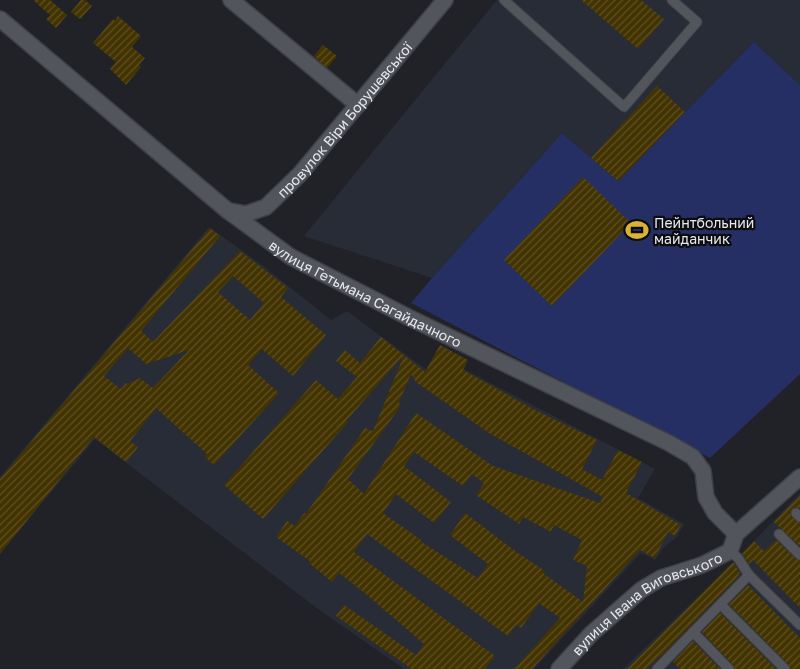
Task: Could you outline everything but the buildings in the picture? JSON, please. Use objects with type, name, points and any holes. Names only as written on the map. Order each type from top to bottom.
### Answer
[{"type":"street","points":[[231,0],[358,105]]},
{"type":"street","name":"провулок Віри Борушевської","points":[[228,211],[246,214],[266,207],[300,174],[444,0]]},
{"type":"street","name":"вулиця Гетьмана Сагайдачного","points":[[0,19],[228,211],[272,244],[314,270],[408,318],[669,443],[693,458],[703,471],[706,497],[715,513],[736,534]]},
{"type":"street","name":"вулиця Івана Виговського","points":[[559,669],[591,634],[641,590],[661,578],[702,565],[730,551],[736,534],[800,477]]},
{"type":"lane","points":[[504,0],[624,107],[697,22],[672,0]]},
{"type":"lane","points":[[779,534],[800,555]]},
{"type":"lane","points":[[730,551],[738,558],[749,576],[800,625]]},
{"type":"lane","points":[[657,669],[668,666],[692,632],[749,576]]},
{"type":"lane","points":[[721,605],[785,669]]},
{"type":"lane","points":[[692,632],[729,669]]},
{"type":"shaded area","points":[[497,0],[800,0],[800,85],[754,42],[618,181],[562,133],[432,278],[304,236]]},
{"type":"shaded area","name":"Пейнтбольний майданчик","points":[[754,42],[800,85],[800,374],[710,458],[411,303],[562,133],[618,181]]},
{"type":"shaded area","points":[[209,227],[262,265],[331,320],[347,311],[447,385],[460,367],[655,469],[638,498],[684,524],[677,537],[664,547],[655,560],[641,553],[534,669],[404,669],[318,609],[95,439],[0,554],[0,477]]},
{"type":"shaded area","points":[[800,493],[800,669],[623,669],[738,558]]},
{"type":"place","name":"Пейнтбольний майданчик","points":[[637,230]]}]
